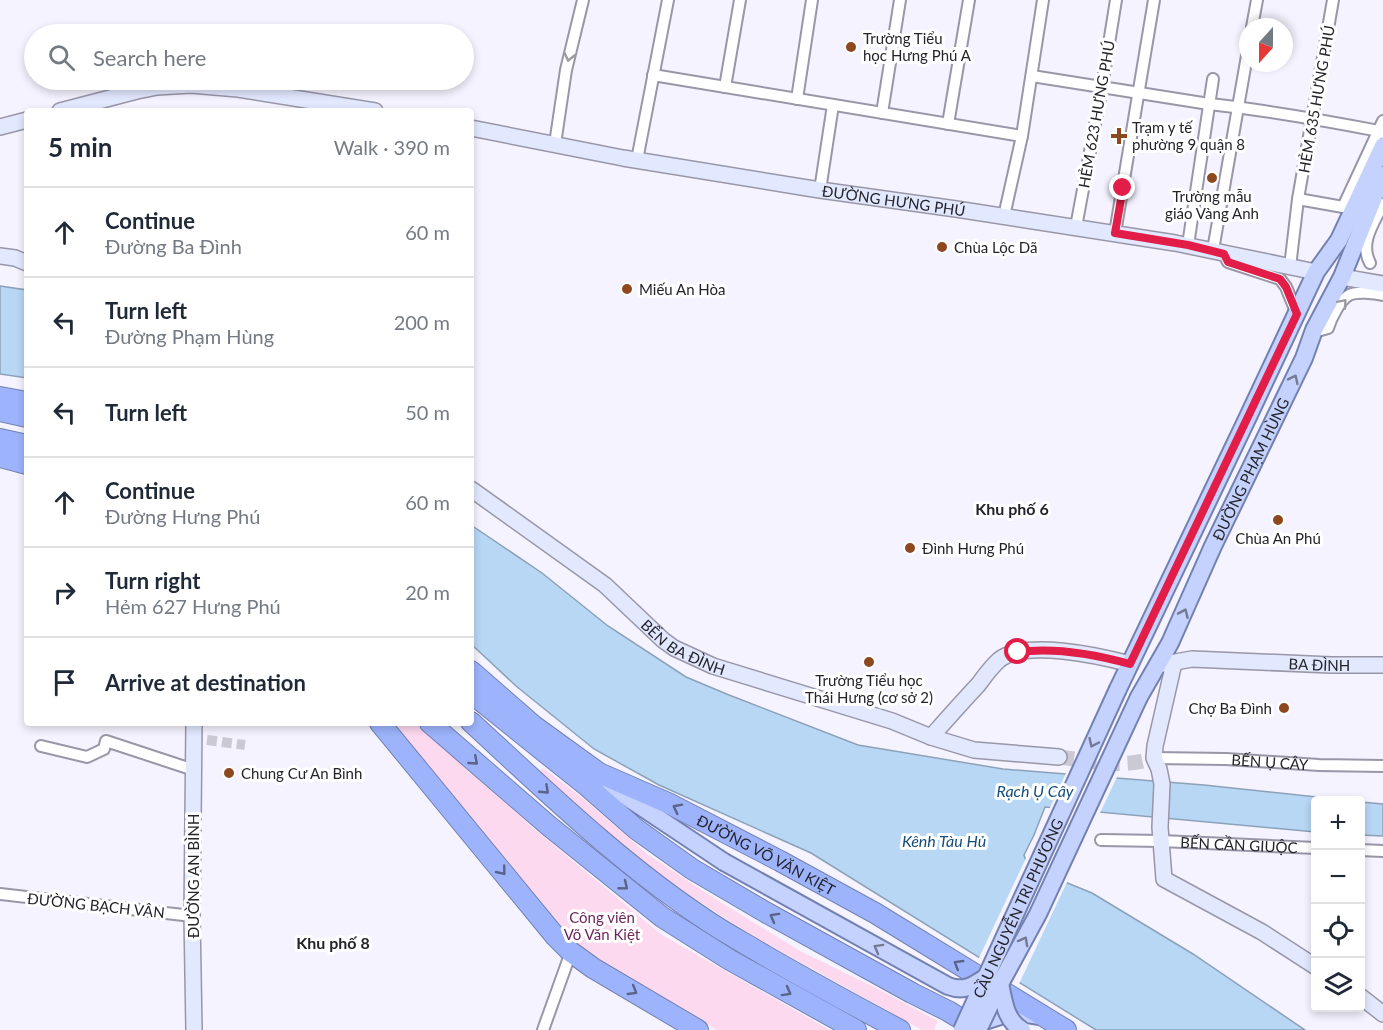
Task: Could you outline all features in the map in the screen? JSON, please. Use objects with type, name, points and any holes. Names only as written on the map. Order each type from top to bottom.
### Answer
[{"type":"highway","points":[[0,397],[24,401]]},
{"type":"highway","points":[[0,411],[24,416]]},
{"type":"highway","points":[[0,438],[24,444]]},
{"type":"highway","points":[[0,457],[24,463]]},
{"type":"highway","name":"ĐƯỜNG VÕ VĂN KIỆT","points":[[474,674],[534,726],[599,773],[668,803],[875,913],[1066,1030]]},
{"type":"highway","points":[[474,695],[534,726]]},
{"type":"highway","points":[[474,695],[657,846],[767,913],[970,1029]]},
{"type":"highway","points":[[474,725],[568,812],[671,896],[710,923],[900,1030]]},
{"type":"highway","points":[[382,726],[555,936],[571,952],[593,968],[698,1030]]},
{"type":"highway","points":[[433,726],[549,826],[662,917],[730,960],[856,1030]]},
{"type":"main road","points":[[1349,237],[1382,133]]},
{"type":"main road","points":[[1349,237],[1383,175]]},
{"type":"main road","name":"ĐƯỜNG PHẠM HÙNG","points":[[1118,689],[1316,272],[1349,237]]},
{"type":"main road","name":"ĐƯỜNG PHẠM HÙNG","points":[[1139,697],[1166,664],[1170,643],[1213,546],[1304,358],[1314,330],[1342,277],[1349,237]]},
{"type":"main road","name":"CẦU NGUYỄN TRI PHƯƠNG","points":[[970,1029],[1118,689]]},
{"type":"main road","name":"CẦU NGUYỄN TRI PHƯƠNG","points":[[993,980],[1038,914],[1139,697]]},
{"type":"main road","points":[[599,773],[622,795],[724,862],[932,978],[957,989],[993,980],[1014,1026],[1022,1030]]},
{"type":"main road","points":[[970,1029],[984,1020],[1013,1012],[1044,1016]]},
{"type":"street","points":[[555,144],[566,70],[583,0]]},
{"type":"street","points":[[636,160],[668,0]]},
{"type":"street","points":[[725,87],[740,0]]},
{"type":"street","points":[[797,99],[812,0]]},
{"type":"street","points":[[882,113],[900,0]]},
{"type":"street","points":[[948,124],[969,0]]},
{"type":"street","points":[[1004,216],[1022,136],[1043,0]]},
{"type":"street","name":"HẺM 623 HƯNG PHÚ","points":[[1076,227],[1116,0]]},
{"type":"street","points":[[1115,233],[1154,0]]},
{"type":"street","points":[[1254,18],[1257,0]]},
{"type":"street","name":"HẺM 635 HƯNG PHÚ","points":[[1290,267],[1298,199],[1333,0]]},
{"type":"street","points":[[1244,72],[1219,252],[1228,262],[1280,279],[1286,287],[1297,314]]},
{"type":"street","points":[[653,75],[1022,136]]},
{"type":"street","points":[[1032,76],[1312,118],[1382,133],[1343,207],[1298,199]]},
{"type":"street","points":[[1188,245],[1213,79]]},
{"type":"street","points":[[72,108],[142,90]]},
{"type":"street","points":[[243,90],[356,108]]},
{"type":"street","points":[[820,190],[833,105]]},
{"type":"street","points":[[0,127],[24,121]]},
{"type":"street","name":"ĐƯỜNG HƯNG PHÚ","points":[[474,129],[636,160],[1188,245],[1316,272]]},
{"type":"street","points":[[1370,263],[1366,256],[1365,243],[1383,204]]},
{"type":"street","points":[[0,256],[24,262]]},
{"type":"street","points":[[1342,277],[1383,284]]},
{"type":"street","points":[[1314,330],[1328,328],[1339,305],[1348,295],[1383,294]]},
{"type":"street","name":"BẾN BA ĐÌNH","points":[[474,491],[605,585],[674,648],[713,666],[891,721],[932,737]]},
{"type":"street","points":[[1059,758],[974,750],[932,737],[1000,659],[1018,652],[1035,650],[1079,653],[1130,664]]},
{"type":"street","name":"BA ĐÌNH","points":[[1166,664],[1192,660],[1383,665]]},
{"type":"street","points":[[1166,664],[1154,758],[1162,784],[1161,833],[1164,879],[1262,932],[1311,964]]},
{"type":"street","name":"ĐƯỜNG AN BÌNH","points":[[194,726],[192,916],[194,1030]]},
{"type":"street","points":[[41,746],[87,757],[104,749],[106,741],[194,770]]},
{"type":"street","name":"BẾN Ụ CÂY","points":[[1154,758],[1383,766]]},
{"type":"street","name":"BẾN CẦN GIUỘC","points":[[1101,840],[1161,833],[1311,848]]},
{"type":"street","points":[[1365,850],[1383,850]]},
{"type":"street","name":"ĐƯỜNG BẠCH VÂN","points":[[0,894],[192,916]]},
{"type":"street","points":[[543,1030],[571,952]]},
{"type":"street","points":[[1365,999],[1383,1014]]},
{"type":"green space","name":"Công viên Võ Văn Kiệt","points":[[394,726],[420,726],[532,827],[662,935],[830,1030],[717,1030],[579,948]]},
{"type":"green space","points":[[543,768],[579,795],[646,853],[802,952],[938,1021],[934,1030],[922,1030],[748,933],[655,873],[538,773]]},
{"type":"water","points":[[0,286],[24,290],[24,378],[0,374]]},
{"type":"water","name":"Kênh Tàu Hủ","points":[[474,527],[542,573],[608,626],[686,677],[858,745],[1003,769],[1204,785],[1311,796],[1311,832],[1045,807],[1024,855],[1028,867],[1092,893],[1193,954],[1305,1030],[1096,1030],[811,853],[659,785],[594,749],[516,686],[474,647]]},
{"type":"water","points":[[1365,802],[1383,804],[1383,836],[1365,835]]},
{"type":"pier","points":[[1067,771],[1118,775],[1099,815],[1049,810]]},
{"type":"pier","points":[[1027,856],[1030,864],[1068,880],[1018,986],[978,960]]},
{"type":"tunnel","points":[[207,740],[245,745]]},
{"type":"tunnel","points":[[1059,757],[1119,764],[1154,758]]},
{"type":"place","name":"Trường Tiểu học Hưng Phú A","points":[[851,47]]},
{"type":"place","name":"Trạm y tế phường 9 quận 8","points":[[1119,136]]},
{"type":"place","name":"Trường mẫu giáo Vàng Anh","points":[[1212,178]]},
{"type":"place","name":"Chùa Lộc Dã","points":[[942,247]]},
{"type":"place","name":"Miếu An Hòa","points":[[627,289]]},
{"type":"place","name":"Chùa An Phú","points":[[1278,520]]},
{"type":"place","name":"Đình Hưng Phú","points":[[910,548]]},
{"type":"place","name":"Trường Tiểu học Thái Hưng (cơ sở 2)","points":[[869,662]]},
{"type":"place","name":"Chợ Ba Đình","points":[[1284,708]]},
{"type":"place","name":"Chung Cư An Bình","points":[[229,773]]},
{"type":"district","name":"Khu phố 6","points":[[1012,508]]},
{"type":"district","name":"Khu phố 8","points":[[333,942]]},
{"type":"route","points":[[1018,652],[1035,650],[1079,653],[1130,664],[1297,314],[1291,296],[1280,279],[1228,262],[1224,254],[1188,245],[1115,233],[1123,188]]},
{"type":"water label","name":"Rạch Ụ Cây","points":[[1035,790]]}]
